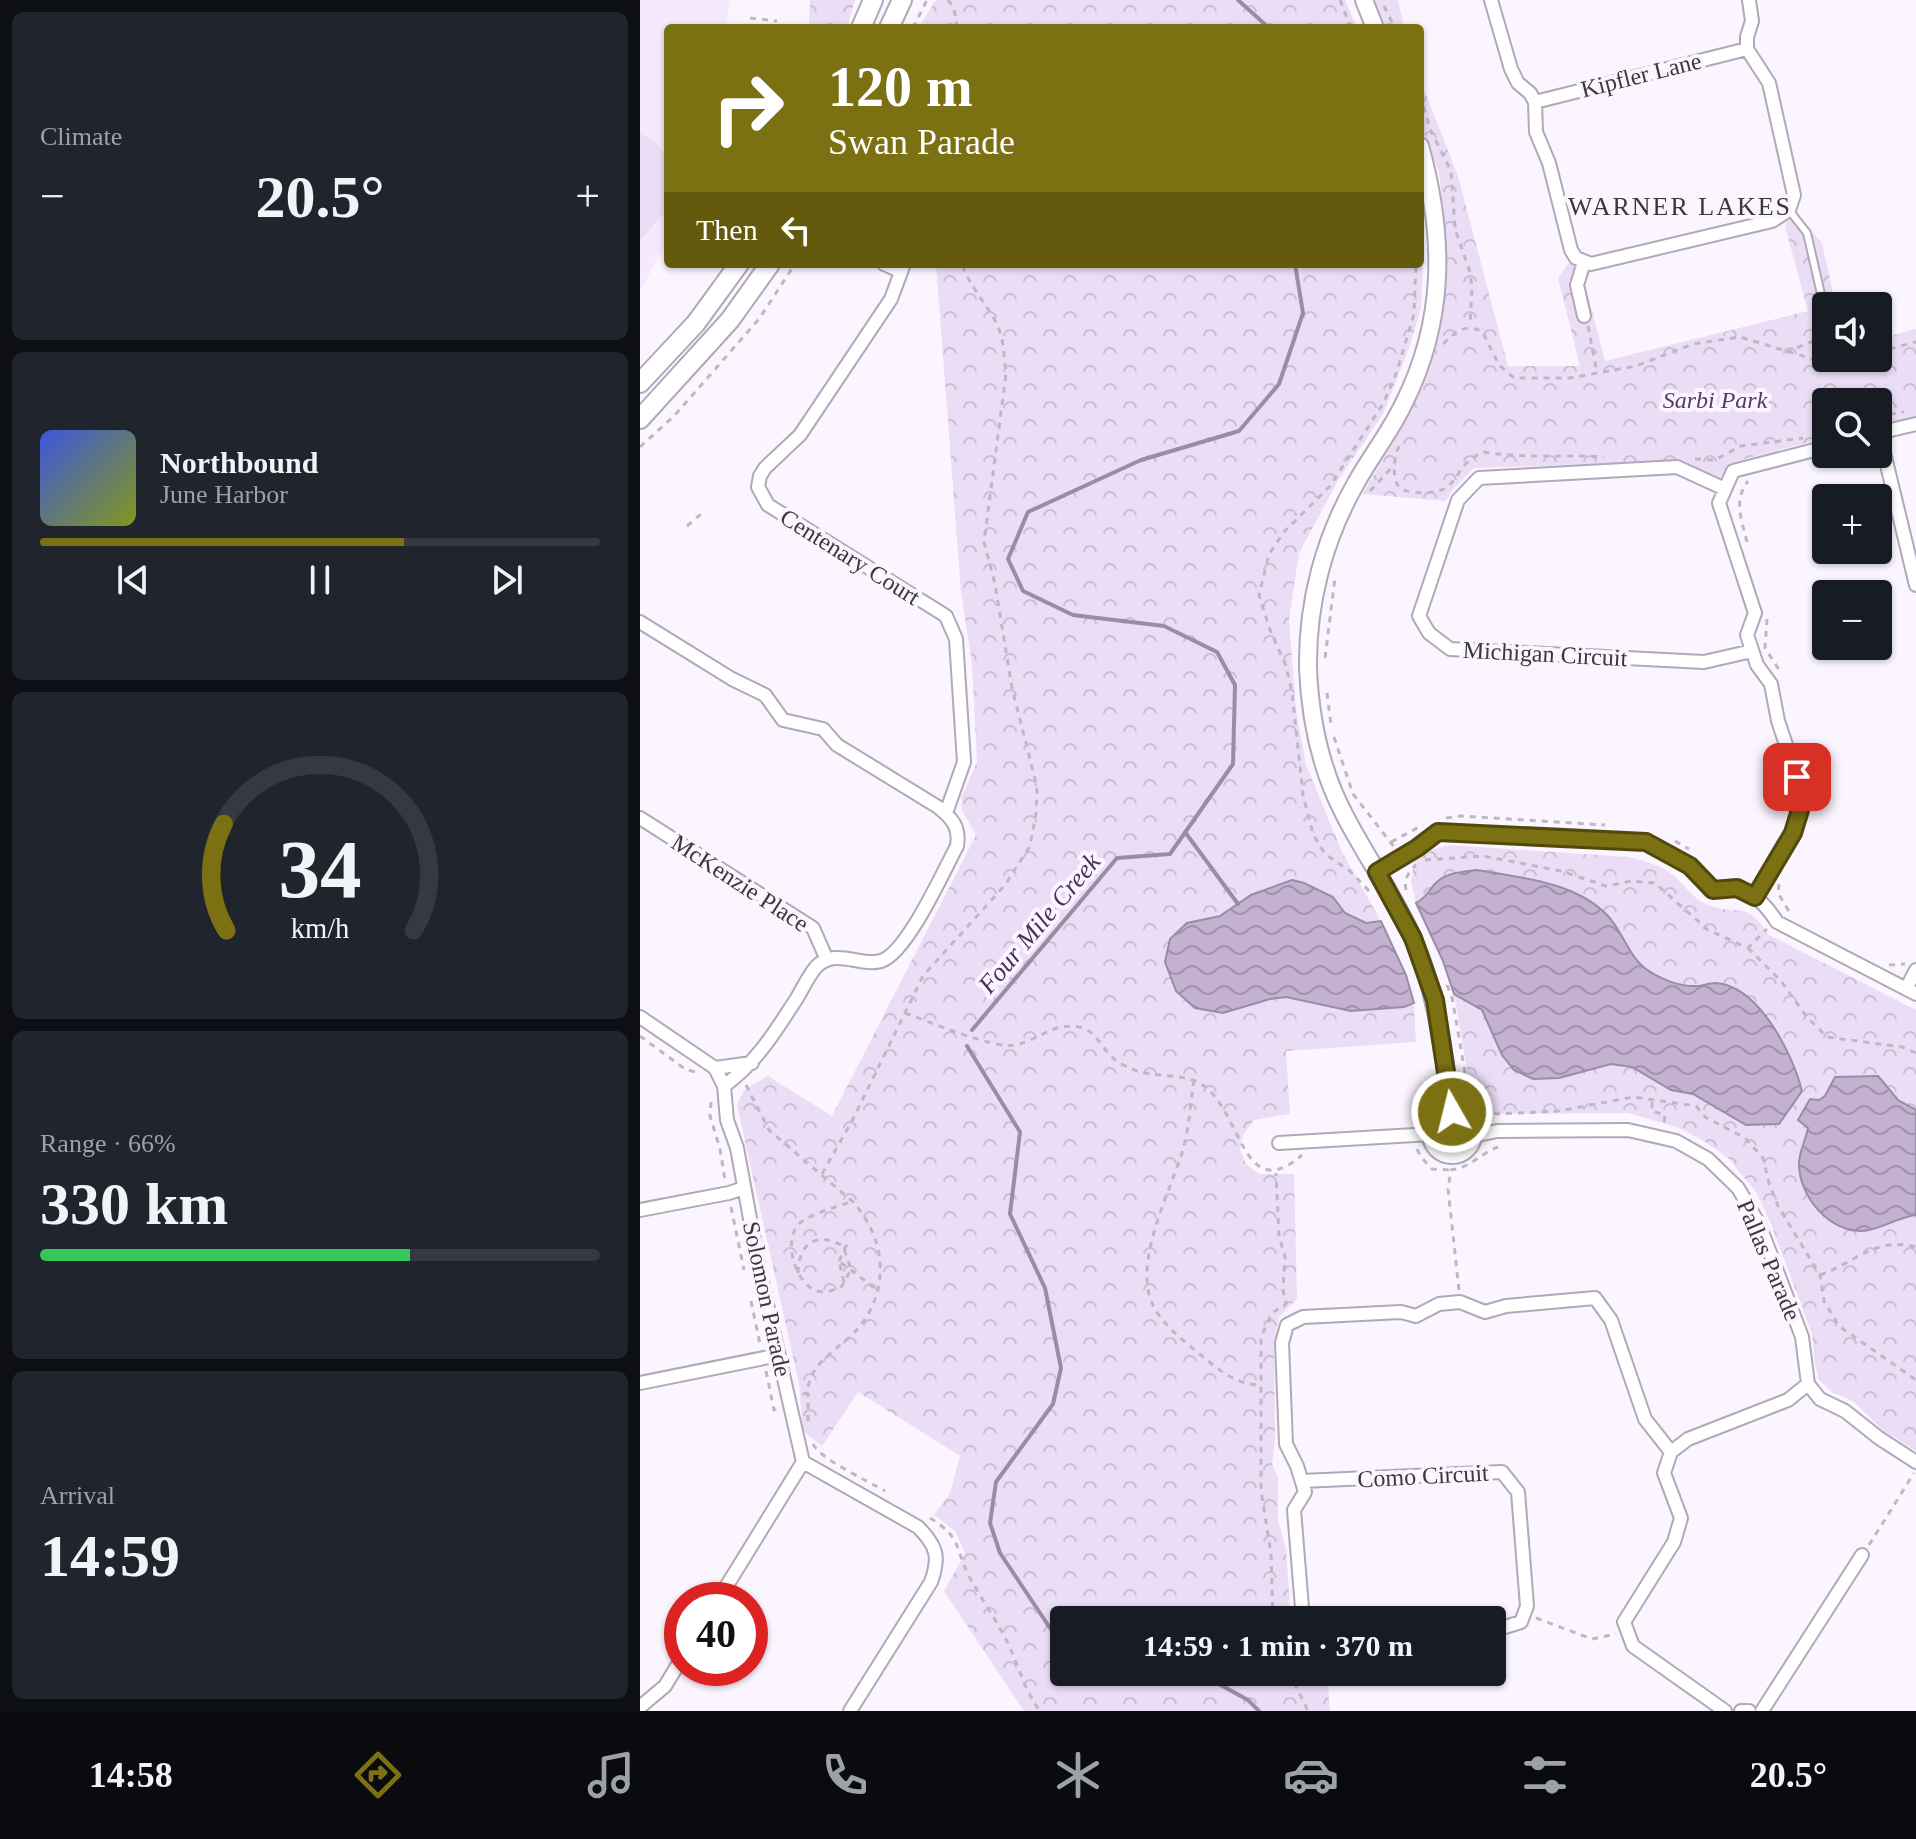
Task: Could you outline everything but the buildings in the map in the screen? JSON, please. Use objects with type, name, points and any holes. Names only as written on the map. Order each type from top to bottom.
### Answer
[{"type":"main road","points":[[863,24],[873,0]]},
{"type":"main road","points":[[891,24],[902,0]]},
{"type":"main road","points":[[640,383],[696,323],[736,268]]},
{"type":"main road","points":[[640,419],[730,320],[767,268]]},
{"type":"street","points":[[1364,0],[1373,24]]},
{"type":"street","points":[[1491,0],[1511,69],[1518,83],[1535,102],[1536,132],[1549,163],[1571,250],[1576,258],[1598,264],[1772,221],[1789,210],[1794,195],[1769,83],[1747,49],[1752,21],[1749,0]]},
{"type":"street","name":"Kipfler Lane","points":[[1535,102],[1747,49]]},
{"type":"street","points":[[1424,160],[1436,223],[1438,266],[1435,310],[1424,353],[1404,404],[1357,481],[1334,528],[1319,570],[1309,635],[1312,709],[1323,759],[1342,811],[1377,872],[1403,904],[1435,1000],[1452,1112]]},
{"type":"street","points":[[1584,262],[1577,285],[1584,316]]},
{"type":"street","name":"Centenary Court","points":[[902,268],[891,299],[800,435],[765,468],[758,487],[768,505],[946,616],[953,626],[964,762],[946,813]]},
{"type":"street","points":[[1892,430],[1916,424]]},
{"type":"street","points":[[1755,897],[1793,833],[1800,810],[1797,777],[1778,721],[1771,684],[1757,665],[1747,635],[1755,613],[1719,503],[1733,471],[1812,455]]},
{"type":"street","name":"Michigan Circuit","points":[[1725,489],[1677,467],[1479,478],[1458,500],[1419,616],[1429,633],[1450,649],[1704,662],[1752,651]]},
{"type":"street","points":[[1888,468],[1916,585]]},
{"type":"street","points":[[640,622],[732,679],[765,695],[783,720],[823,729],[837,745],[946,813],[957,827],[957,846],[902,946],[882,961],[868,963],[848,958],[827,960],[817,965],[764,1049],[740,1074],[718,1089]]},
{"type":"street","points":[[933,804],[955,784]]},
{"type":"street","name":"McKenzie Place","points":[[640,818],[813,928],[827,960]]},
{"type":"street","points":[[1377,872],[1438,832],[1646,842],[1690,866],[1713,890],[1737,888],[1755,897],[1766,905],[1777,922],[1911,992],[1916,969]]},
{"type":"street","points":[[640,1017],[715,1068],[752,1063]]},
{"type":"street","name":"Solomon Parade","points":[[715,1068],[718,1089],[737,1148],[803,1462]]},
{"type":"street","points":[[1279,1143],[1420,1138],[1454,1155],[1467,1149],[1473,1136],[1470,1122],[1459,1113],[1452,1112],[1439,1116],[1420,1138]]},
{"type":"street","name":"Pallas Parade","points":[[1473,1136],[1497,1131],[1628,1130],[1676,1141],[1708,1159],[1738,1188],[1759,1224],[1802,1337],[1808,1384]]},
{"type":"street","points":[[640,1210],[744,1188]]},
{"type":"street","points":[[1302,1606],[1294,1510],[1305,1492],[1286,1444],[1282,1343],[1287,1325],[1303,1317],[1401,1312],[1416,1316],[1439,1304],[1460,1302],[1485,1312],[1506,1306],[1595,1298],[1611,1320],[1645,1419],[1671,1452]]},
{"type":"street","points":[[640,1383],[779,1355]]},
{"type":"street","points":[[1725,1711],[1633,1646],[1624,1622],[1674,1542],[1681,1518],[1664,1473],[1671,1452],[1688,1439],[1788,1400],[1808,1384],[1820,1399],[1845,1411],[1916,1462]]},
{"type":"street","points":[[729,1582],[803,1462],[918,1527],[929,1538],[937,1564],[931,1582],[850,1711]]},
{"type":"street","name":"Como Circuit","points":[[1302,1481],[1502,1472],[1518,1492],[1527,1606],[1524,1613]]},
{"type":"street","points":[[1762,1711],[1862,1555]]},
{"type":"street","points":[[1506,1627],[1521,1622],[1524,1613]]},
{"type":"street","points":[[640,1707],[665,1686]]},
{"type":"street","points":[[1741,1711],[1749,1711]]},
{"type":"lane","points":[[1789,210],[1807,233],[1821,292]]},
{"type":"path","points":[[915,24],[927,0]]},
{"type":"path","points":[[948,0],[954,8],[956,24]]},
{"type":"path","points":[[1340,0],[1349,24]]},
{"type":"path","points":[[1381,0],[1393,24]]},
{"type":"path","points":[[750,18],[777,21]]},
{"type":"path","points":[[1424,109],[1451,171],[1455,229],[1470,272],[1472,288],[1470,326]]},
{"type":"path","points":[[640,447],[675,415],[759,319],[792,268]]},
{"type":"path","points":[[1584,316],[1597,373]]},
{"type":"path","points":[[1443,343],[1459,330],[1470,326],[1482,331],[1499,365],[1514,378],[1570,378],[1636,366],[1693,344],[1740,337],[1812,359]]},
{"type":"path","points":[[1786,352],[1812,342]]},
{"type":"path","points":[[1892,348],[1916,342]]},
{"type":"path","points":[[1892,412],[1916,412]]},
{"type":"path","points":[[1689,458],[1705,462],[1741,446],[1812,437]]},
{"type":"path","points":[[1401,441],[1395,455],[1395,481],[1406,492],[1432,494],[1448,488],[1467,463],[1484,452],[1517,457],[1569,454],[1606,457]]},
{"type":"path","points":[[1363,499],[1395,464]]},
{"type":"path","points":[[1749,550],[1739,508],[1740,494],[1745,483],[1756,475]]},
{"type":"path","points":[[687,526],[701,514]]},
{"type":"path","points":[[1324,670],[1336,573]]},
{"type":"path","points":[[1767,615],[1765,648],[1784,678]]},
{"type":"path","points":[[1326,686],[1332,732],[1353,794],[1391,842],[1409,871]]},
{"type":"path","points":[[1403,904],[1404,883],[1409,871],[1420,861],[1434,857],[1483,856],[1561,871],[1606,886],[1632,881],[1655,883],[1708,930],[1748,948],[1781,981],[1806,1016],[1827,1037],[1902,1047],[1916,1053]]},
{"type":"path","points":[[1780,878],[1778,893],[1788,912],[1798,917]]},
{"type":"path","points":[[1748,948],[1767,930],[1774,917]]},
{"type":"path","points":[[1888,965],[1905,964],[1916,969]]},
{"type":"path","points":[[905,1013],[975,1038],[1015,1046],[1062,1025],[1083,1027],[1099,1040],[1114,1059],[1133,1070],[1194,1080],[1210,1089],[1225,1107],[1253,1162],[1261,1169],[1276,1172],[1291,1165],[1301,1155]]},
{"type":"path","points":[[640,1036],[685,1069],[703,1074]]},
{"type":"path","points":[[685,1069],[692,1053]]},
{"type":"path","points":[[740,1074],[769,1130],[862,1211],[879,1244],[878,1291],[871,1310],[861,1326],[811,1374],[809,1430]]},
{"type":"path","points":[[1194,1080],[1181,1158],[1161,1208],[1150,1250],[1148,1283],[1153,1305],[1169,1329],[1230,1378],[1247,1385],[1260,1385]]},
{"type":"path","points":[[1433,1087],[1420,1138],[1421,1157],[1432,1169],[1465,1168],[1498,1147]]},
{"type":"path","points":[[718,1089],[710,1116],[744,1270]]},
{"type":"path","points":[[1652,1102],[1652,1111],[1665,1115],[1662,1138]]},
{"type":"path","points":[[1451,1170],[1448,1189],[1460,1302]]},
{"type":"path","points":[[1273,1606],[1271,1554],[1261,1490],[1260,1385],[1261,1337],[1266,1320],[1286,1304],[1283,1290],[1285,1257],[1279,1236],[1276,1172]]},
{"type":"path","points":[[846,1246],[851,1269],[842,1286],[824,1293],[815,1291],[798,1273],[793,1262],[791,1240],[799,1224],[852,1201]]},
{"type":"path","points":[[798,1273],[799,1257],[805,1246],[815,1240],[825,1238],[846,1246]]},
{"type":"path","points":[[1916,1247],[1898,1243],[1879,1246],[1820,1275],[1824,1301],[1839,1326],[1916,1380]]},
{"type":"path","points":[[844,1282],[839,1261],[846,1246]]},
{"type":"path","points":[[839,1261],[878,1291]]},
{"type":"path","points":[[751,1299],[774,1410],[788,1398],[808,1393]]},
{"type":"path","points":[[812,1441],[824,1458],[838,1463],[892,1496]]},
{"type":"path","points":[[1862,1555],[1916,1470]]},
{"type":"path","points":[[920,1512],[947,1528],[957,1542],[968,1574],[1003,1633],[1020,1676],[1040,1711]]},
{"type":"path","points":[[1524,1613],[1592,1639],[1628,1631]]},
{"type":"path","points":[[1296,1686],[1308,1711]]},
{"type":"shaded area","points":[[640,0],[730,0],[727,24],[664,24],[664,247],[640,291]]},
{"type":"green space","points":[[810,0],[855,0],[848,24],[809,24]]},
{"type":"green space","points":[[936,0],[1345,0],[1355,24],[921,24]]},
{"type":"green space","points":[[1372,0],[1398,0],[1403,24],[1381,24]]},
{"type":"green space","name":"Sarbi Park","points":[[1424,89],[1458,176],[1508,366],[1580,366],[1558,278],[1569,263],[1590,273],[1585,283],[1605,361],[1808,311],[1785,226],[1794,212],[1822,243],[1833,292],[1812,292],[1812,372],[1892,372],[1892,335],[1916,329],[1916,416],[1892,422],[1892,388],[1812,388],[1812,442],[1729,463],[1720,479],[1678,462],[1474,468],[1453,489],[1446,501],[1362,494],[1399,433],[1422,383],[1443,311],[1446,236],[1439,173],[1424,134]]},
{"type":"green space","points":[[640,133],[655,142],[664,152],[664,213],[640,240]]},
{"type":"green space","points":[[936,268],[1423,268],[1421,308],[1409,348],[1383,414],[1339,479],[1299,553],[1289,620],[1296,709],[1306,765],[1343,854],[1377,914],[1414,1007],[1416,1042],[1286,1051],[1290,1114],[1254,1120],[1242,1137],[1240,1150],[1246,1164],[1259,1174],[1294,1174],[1297,1299],[1279,1317],[1274,1345],[1275,1442],[1272,1464],[1278,1478],[1278,1520],[1286,1549],[1290,1606],[1050,1606],[1050,1686],[1328,1686],[1330,1711],[1024,1711],[944,1591],[965,1553],[955,1531],[934,1515],[950,1493],[960,1456],[858,1392],[822,1446],[803,1431],[799,1384],[737,1105],[744,1090],[768,1076],[832,1116],[976,835],[962,810],[961,798],[977,762],[972,664],[961,592]]},
{"type":"green space","points":[[1449,845],[1627,857],[1651,863],[1673,875],[1701,901],[1717,908],[1747,912],[1769,935],[1916,1010],[1916,1451],[1884,1431],[1854,1402],[1832,1392],[1819,1380],[1812,1334],[1771,1224],[1756,1192],[1728,1158],[1677,1127],[1628,1113],[1499,1114],[1479,1106],[1471,1093],[1454,994],[1443,961],[1416,903],[1411,881],[1414,862],[1434,849]]},
{"type":"water","points":[[1477,870],[1546,883],[1579,895],[1607,915],[1635,958],[1652,973],[1684,985],[1715,983],[1731,987],[1746,996],[1772,1024],[1791,1059],[1802,1091],[1779,1124],[1746,1125],[1693,1094],[1671,1090],[1632,1067],[1611,1064],[1559,1078],[1533,1079],[1514,1070],[1502,1055],[1482,1010],[1454,994],[1443,961],[1416,903],[1443,877]]},
{"type":"water","points":[[1292,880],[1333,897],[1345,913],[1366,923],[1381,921],[1406,975],[1414,1003],[1404,1007],[1351,1011],[1286,997],[1223,1013],[1195,1008],[1176,991],[1165,962],[1170,939],[1187,923],[1220,916],[1251,895]]},
{"type":"water","points":[[1878,1076],[1898,1100],[1916,1110],[1916,1215],[1868,1230],[1850,1230],[1818,1210],[1804,1188],[1799,1164],[1808,1128],[1798,1120],[1810,1099],[1819,1100],[1825,1096],[1835,1077]]},
{"type":"waterway","name":"Four Mile Creek","points":[[1238,0],[1265,24]]},
{"type":"waterway","name":"Four Mile Creek","points":[[972,1030],[1117,858],[1170,854],[1233,764],[1235,685],[1217,652],[1164,626],[1073,615],[1023,591],[1008,559],[1028,512],[1141,460],[1239,431],[1279,384],[1303,313],[1296,268]]},
{"type":"waterway","points":[[1185,832],[1238,904]]},
{"type":"waterway","name":"Four Mile Creek","points":[[967,1046],[1020,1132],[1010,1214],[1045,1288],[1061,1368],[1053,1404],[996,1482],[990,1523],[1000,1553],[1050,1628]]},
{"type":"waterway","name":"Four Mile Creek","points":[[1222,1686],[1248,1700],[1259,1711]]},
{"type":"district","name":"WARNER LAKES","points":[[1680,206]]},
{"type":"route","points":[[1452,1112],[1435,1000],[1413,938],[1377,872],[1438,832],[1646,842],[1690,866],[1713,890],[1737,888],[1755,897],[1793,833],[1800,810],[1797,777]]}]
